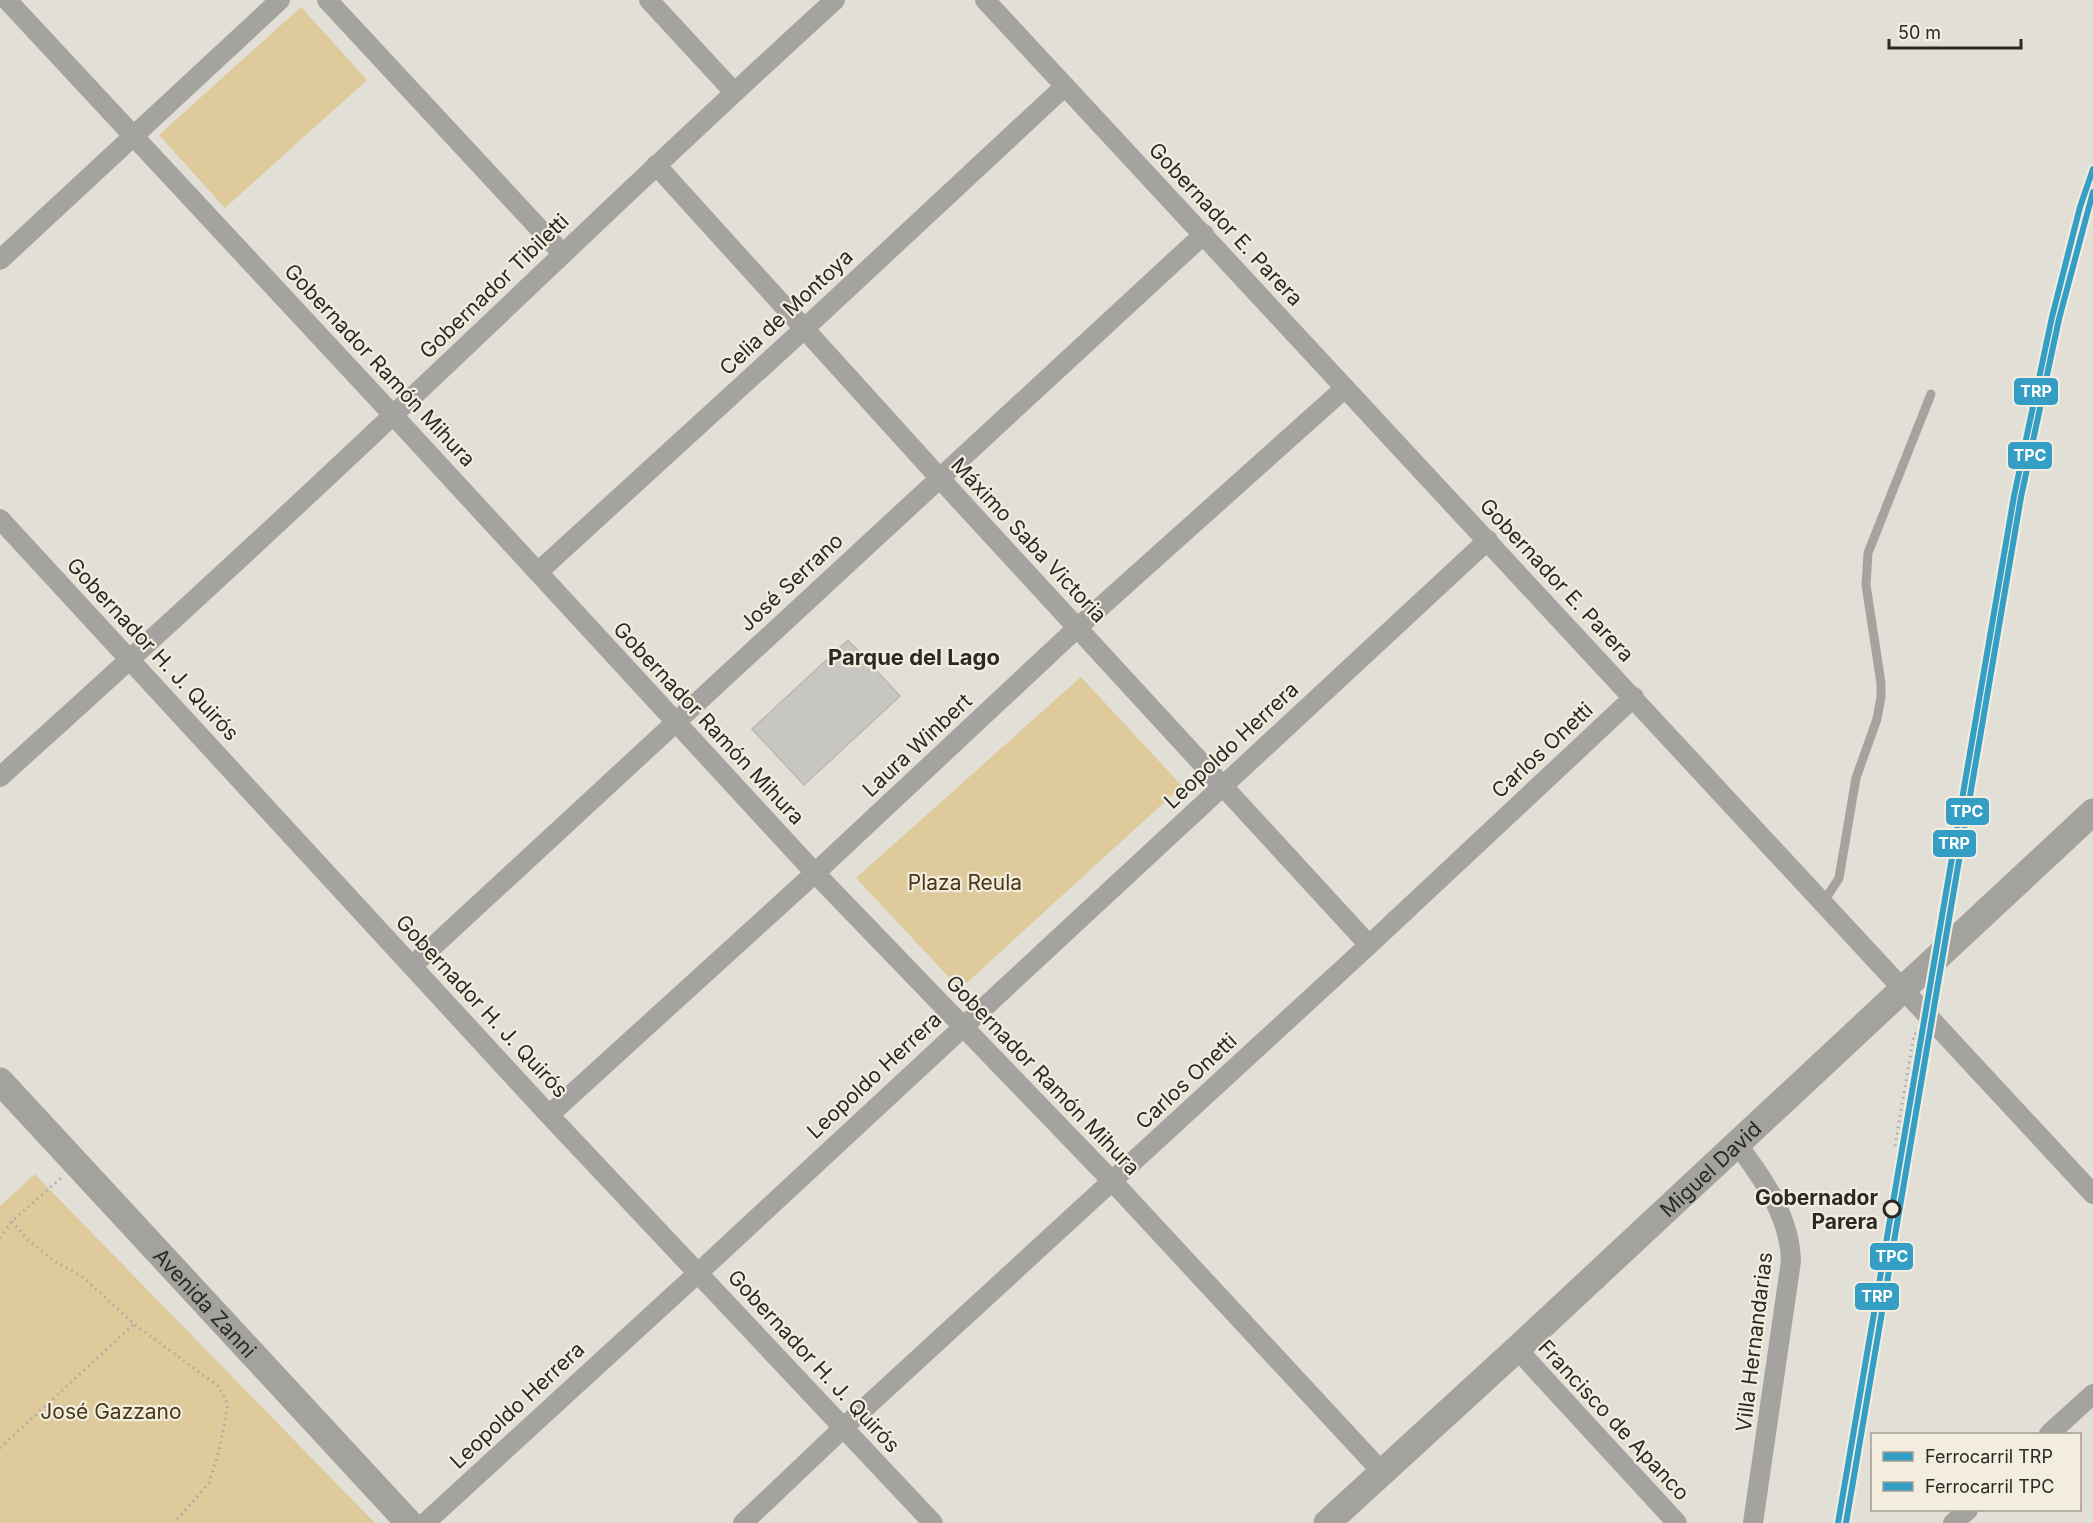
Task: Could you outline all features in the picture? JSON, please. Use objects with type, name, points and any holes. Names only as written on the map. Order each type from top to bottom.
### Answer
[{"type":"street","name":"Gobernador Ramón Mihura","points":[[7,0],[815,873],[1112,1181],[1382,1473]]},
{"type":"street","points":[[0,260],[280,0]]},
{"type":"street","points":[[327,0],[562,253]]},
{"type":"street","points":[[649,0],[734,92]]},
{"type":"street","name":"Gobernador Tibiletti","points":[[0,777],[130,660],[393,415],[656,165],[835,0]]},
{"type":"street","name":"Gobernador E. Parera","points":[[985,0],[2093,1194]]},
{"type":"street","name":"Celia de Montoya","points":[[538,572],[1065,86]]},
{"type":"street","name":"Máximo Saba Victoria","points":[[656,165],[939,478],[1369,945]]},
{"type":"street","name":"José Serrano","points":[[412,966],[1204,234]]},
{"type":"street","name":"Laura Winbert","points":[[549,1114],[815,873],[1077,628],[1345,388]]},
{"type":"street","name":"Gobernador H. J. Quirós","points":[[0,519],[549,1114],[933,1523]]},
{"type":"street","name":"Leopoldo Herrera","points":[[425,1523],[698,1273],[1488,540]]},
{"type":"street","name":"Carlos Onetti","points":[[743,1523],[1634,697]]},
{"type":"street","name":"Miguel David","points":[[1327,1523],[2093,812]]},
{"type":"street","name":"Avenida Zanni","points":[[0,1081],[409,1523]]},
{"type":"street","name":"Villa Hernandarias","points":[[1737,1144],[1762,1176],[1786,1228],[1791,1261],[1753,1523]]},
{"type":"street","name":"Francisco de Apanco","points":[[1517,1349],[1677,1523]]},
{"type":"street","points":[[2050,1433],[2093,1394]]},
{"type":"street","points":[[1953,1523],[1966,1511]]},
{"type":"lane","points":[[1823,903],[1839,878],[1856,778],[1870,743],[1881,697],[1881,683],[1866,585],[1868,553],[1931,394]]},
{"type":"path","points":[[1895,1146],[1914,1035],[1922,1032],[1933,1022]]},
{"type":"path","points":[[0,1238],[12,1221],[77,1164]]},
{"type":"path","points":[[12,1221],[28,1240],[53,1260],[84,1278],[134,1324],[218,1386],[228,1404],[219,1451],[209,1483],[174,1523]]},
{"type":"path","points":[[0,1448],[134,1324]]},
{"type":"green space","points":[[301,7],[367,80],[225,208],[159,135]]},
{"type":"green space","name":"Plaza Reula","points":[[1081,677],[1182,786],[960,989],[856,878]]},
{"type":"green space","name":"José Gazzano","points":[[35,1174],[375,1523],[0,1523],[0,1206]]},
{"type":"building","points":[[848,640],[900,696],[804,785],[752,729]]},
{"type":"rail line","name":"TRP","points":[[1838,1523],[2014,496],[2052,317],[2080,207],[2093,169]]},
{"type":"rail line","name":"TPC","points":[[1846,1523],[2021,497],[2059,319],[2093,192]]},
{"type":"place","name":"Gobernador Parera","points":[[1892,1209]]},
{"type":"district","name":"Parque del Lago","points":[[914,657]]}]
